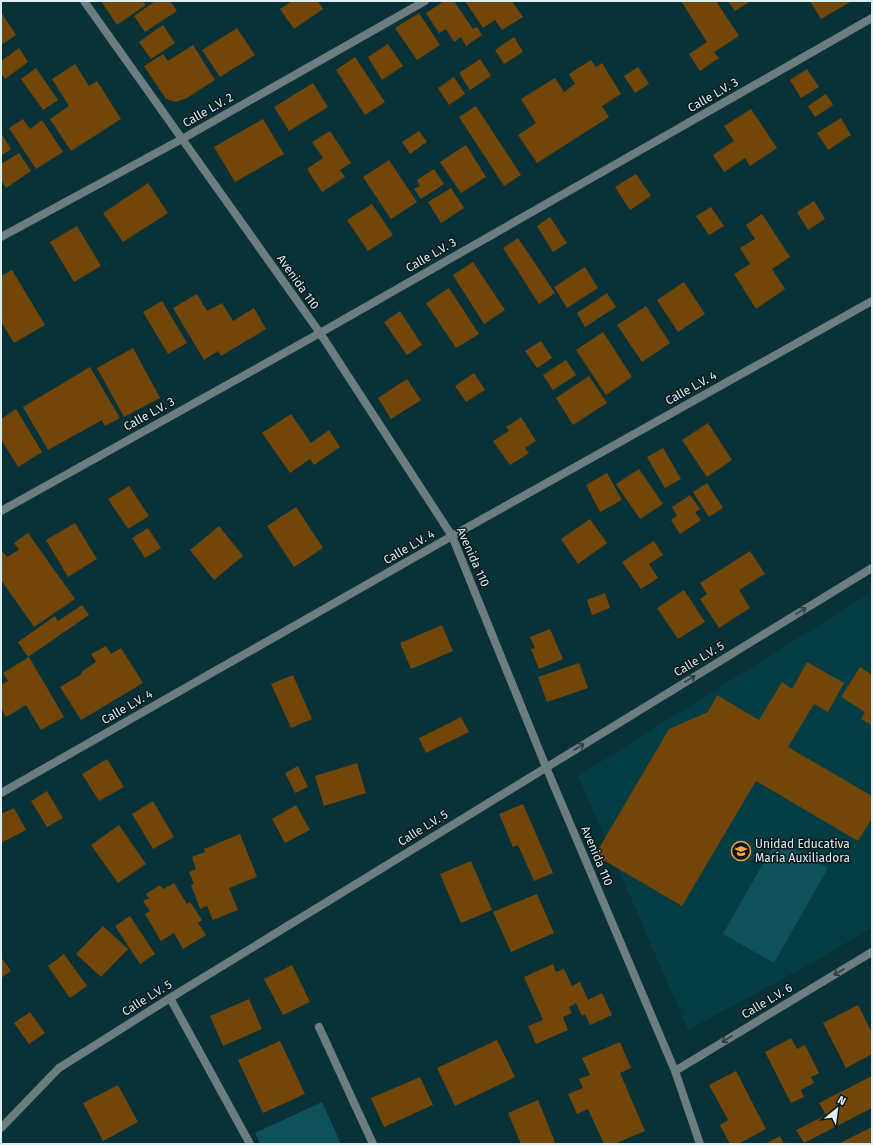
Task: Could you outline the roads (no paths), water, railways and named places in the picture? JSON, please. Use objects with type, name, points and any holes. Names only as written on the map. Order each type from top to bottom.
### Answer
[{"type":"street","name":"Avenida 110","points":[[84,1],[320,332],[452,536],[546,767],[675,1071],[700,1144]]},
{"type":"street","name":"Calle L.V. 2","points":[[1,237],[182,139],[425,1]]},
{"type":"street","name":"Calle L.V. 3","points":[[1,511],[320,332],[872,18]]},
{"type":"street","name":"Calle L.V. 4","points":[[1,793],[452,536],[872,301]]},
{"type":"street","name":"Calle L.V. 5","points":[[1,1128],[59,1068],[170,998],[872,568]]},
{"type":"street","name":"Calle L.V. 6","points":[[675,1071],[872,952]]},
{"type":"street","points":[[170,998],[250,1144]]},
{"type":"street","points":[[319,1027],[373,1144]]},
{"type":"place","name":"Unidad Educativa María Auxiliadora","points":[[741,851]]}]
